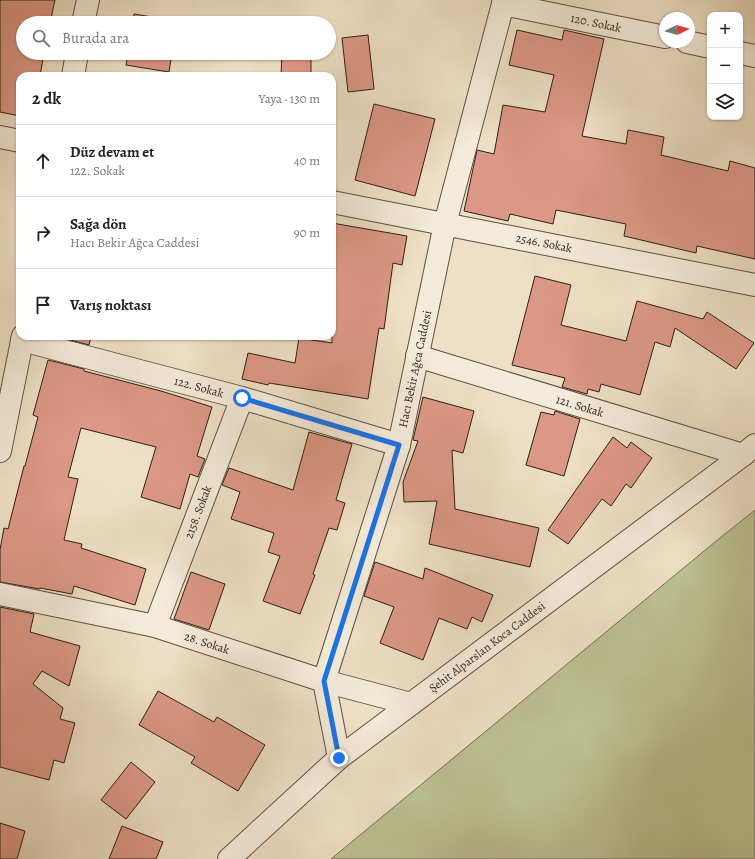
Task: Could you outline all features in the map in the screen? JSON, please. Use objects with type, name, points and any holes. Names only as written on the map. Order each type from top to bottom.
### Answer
[{"type":"street","points":[[85,16],[88,0]]},
{"type":"street","name":"120. Sokak","points":[[503,2],[659,37]]},
{"type":"street","name":"Hacı Bekir Ağca Caddesi","points":[[339,758],[324,681],[399,445],[445,224],[503,2]]},
{"type":"street","points":[[695,44],[707,46]]},
{"type":"street","points":[[743,54],[755,56]]},
{"type":"street","points":[[73,72],[75,60]]},
{"type":"street","points":[[0,137],[16,140]]},
{"type":"street","name":"2546. Sokak","points":[[336,203],[755,285]]},
{"type":"street","points":[[0,451],[22,340]]},
{"type":"street","name":"122. Sokak","points":[[29,340],[242,398],[399,445]]},
{"type":"street","name":"121. Sokak","points":[[418,356],[749,450]]},
{"type":"street","name":"2158. Sokak","points":[[155,626],[242,398]]},
{"type":"street","name":"Şehit Alparslan Koca Caddesi","points":[[229,859],[339,758],[749,450]]},
{"type":"street","name":"28. Sokak","points":[[0,594],[155,626],[324,681],[411,704]]},
{"type":"green space","points":[[755,510],[755,859],[331,859],[715,542]]},
{"type":"building","points":[[0,0],[55,0],[52,16],[16,16],[16,60],[43,60],[41,72],[16,72],[16,115],[0,112]]},
{"type":"building","points":[[134,14],[146,16],[134,16]]},
{"type":"building","points":[[517,30],[562,40],[564,30],[604,39],[582,136],[626,144],[628,130],[664,137],[661,155],[728,171],[730,161],[755,168],[755,259],[697,246],[696,253],[624,236],[626,224],[556,210],[553,224],[510,214],[508,221],[464,211],[477,150],[494,154],[503,105],[545,112],[554,75],[509,65]]},
{"type":"building","points":[[368,35],[374,89],[348,92],[342,38]]},
{"type":"building","points":[[127,60],[171,60],[169,72],[126,65]]},
{"type":"building","points":[[282,60],[311,60],[311,72],[281,72]]},
{"type":"building","points":[[374,104],[435,119],[415,196],[355,180]]},
{"type":"building","points":[[336,224],[407,236],[402,265],[393,263],[384,329],[379,328],[368,399],[269,383],[268,385],[242,379],[248,353],[295,363],[299,340],[312,340],[332,343],[332,340],[336,340]]},
{"type":"building","points":[[535,276],[571,285],[561,325],[626,341],[637,301],[703,319],[707,312],[754,343],[736,369],[675,328],[670,347],[655,342],[640,395],[601,384],[599,392],[588,389],[587,394],[562,387],[565,378],[512,365]]},
{"type":"building","points":[[71,340],[90,340],[89,345]]},
{"type":"building","points":[[48,360],[161,391],[212,407],[197,456],[205,459],[198,477],[190,474],[180,509],[141,497],[156,447],[81,428],[68,477],[78,479],[64,540],[82,544],[81,548],[146,569],[135,605],[74,586],[72,594],[0,582],[0,550],[4,528],[8,529],[38,417],[33,415]]},
{"type":"building","points":[[423,397],[474,411],[463,453],[452,450],[455,509],[539,528],[530,567],[429,544],[437,501],[404,502],[403,482],[418,441],[413,440]]},
{"type":"building","points":[[555,411],[580,419],[564,476],[526,465],[541,412],[554,415]]},
{"type":"building","points":[[309,432],[352,444],[336,500],[345,503],[337,530],[329,528],[313,574],[315,575],[300,614],[263,601],[280,556],[268,552],[274,533],[231,519],[240,492],[222,485],[229,468],[293,490]]},
{"type":"building","points":[[613,437],[627,448],[631,442],[652,458],[631,488],[626,484],[611,506],[602,499],[568,544],[548,530]]},
{"type":"building","points":[[375,562],[423,579],[425,568],[493,595],[482,622],[472,617],[467,629],[439,618],[423,660],[380,643],[394,607],[364,596]]},
{"type":"building","points":[[191,572],[225,584],[209,630],[174,619]]},
{"type":"building","points":[[0,607],[34,614],[30,632],[80,646],[69,686],[42,671],[33,684],[63,708],[60,719],[75,723],[64,763],[54,760],[49,780],[0,767]]},
{"type":"building","points":[[158,691],[214,722],[217,717],[265,745],[238,791],[191,763],[195,757],[139,725]]},
{"type":"building","points":[[131,762],[155,782],[126,819],[101,800]]},
{"type":"building","points":[[0,823],[25,831],[17,859],[0,859]]},
{"type":"building","points":[[122,826],[163,842],[156,859],[109,859]]},
{"type":"route","points":[[242,398],[399,445],[324,681],[339,758]]}]
